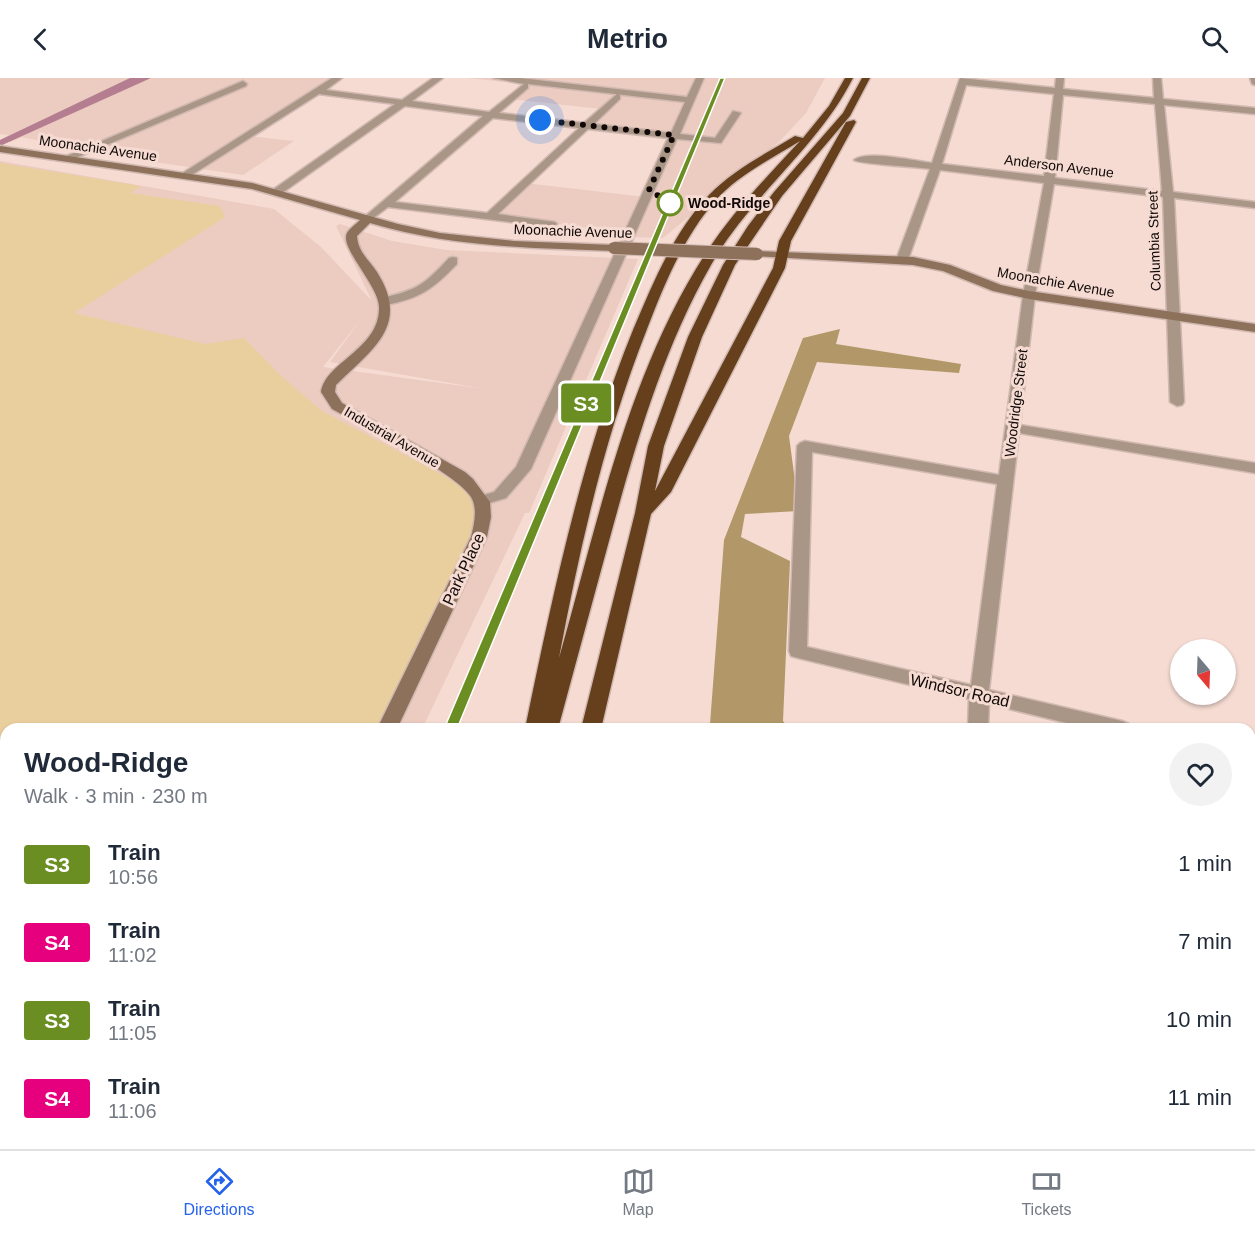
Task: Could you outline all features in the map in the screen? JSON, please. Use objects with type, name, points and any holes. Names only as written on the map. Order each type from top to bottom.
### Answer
[{"type":"highway","points":[[550,723],[623,457],[669,335],[705,264],[732,223],[765,183],[822,122],[839,99],[849,78]]},
{"type":"highway","points":[[643,513],[663,492],[779,268],[785,241],[855,113],[865,81]]},
{"type":"highway","points":[[592,723],[643,513],[656,446],[695,337],[729,265],[778,194],[847,114],[865,81]]},
{"type":"highway","points":[[536,723],[558,613],[595,458],[628,358],[675,250],[720,190],[822,122]]},
{"type":"main road","name":"Moonachie Avenue","points":[[0,149],[278,191],[417,233],[472,241],[902,260],[946,268],[990,286],[1029,295],[1255,328]]},
{"type":"main road","points":[[368,219],[351,235],[351,240],[356,254],[379,283],[386,301]]},
{"type":"main road","name":"Industrial Avenue","points":[[386,301],[387,308],[382,327],[329,384],[328,392],[337,406],[459,475],[475,488],[483,501]]},
{"type":"main road","name":"Park Place","points":[[390,723],[479,537],[485,516],[483,501]]},
{"type":"street","points":[[183,176],[338,78]]},
{"type":"street","points":[[278,191],[439,78]]},
{"type":"street","points":[[497,78],[690,100]]},
{"type":"street","points":[[483,501],[500,495],[516,480],[523,469],[700,78]]},
{"type":"street","name":"Columbia Street","points":[[1157,78],[1168,194],[1177,402]]},
{"type":"street","points":[[902,260],[936,167],[963,80],[1059,85],[1160,102],[1255,111]]},
{"type":"street","points":[[67,158],[243,84]]},
{"type":"street","name":"Woodridge Street","points":[[978,723],[979,694],[1029,295],[1049,181],[1059,85]]},
{"type":"street","points":[[368,219],[525,86]]},
{"type":"street","points":[[317,91],[493,115],[718,141],[736,113]]},
{"type":"street","points":[[489,217],[616,97]]},
{"type":"street","name":"Anderson Avenue","points":[[859,160],[874,159],[1255,205]]},
{"type":"street","name":"Moonachie Avenue","points":[[386,204],[551,224]]},
{"type":"street","points":[[386,301],[425,290],[453,261]]},
{"type":"street","points":[[1013,428],[1255,468]]},
{"type":"street","name":"Windsor Road","points":[[1006,481],[805,446],[798,651],[1097,723]]},
{"type":"shaded area","points":[[0,78],[339,78],[248,136],[294,141],[243,175],[127,158],[21,137],[11,142],[0,140],[9,135],[0,134]]},
{"type":"shaded area","points":[[130,78],[151,78],[0,146],[0,140]]},
{"type":"shaded area","points":[[468,78],[825,78],[806,113],[779,142],[663,238],[629,237],[630,233],[492,216],[525,183],[645,197],[675,136],[586,126],[602,109],[509,99],[524,84]]},
{"type":"shaded area","points":[[0,161],[274,209],[321,247],[372,301],[336,226],[340,224],[392,241],[446,250],[638,259],[529,513],[525,513],[425,723],[0,723]],"holes":[[[361,319],[330,362],[485,389],[323,367]]]},
{"type":"shaded area","points":[[0,163],[141,186],[130,193],[220,206],[225,217],[74,313],[205,344],[244,338],[280,375],[322,411],[441,474],[483,501],[485,516],[390,723],[0,723]]},
{"type":"shaded area","points":[[840,329],[836,344],[961,364],[959,373],[817,362],[789,436],[799,511],[745,514],[741,537],[790,561],[784,723],[710,723],[724,540],[803,338]]},
{"type":"railway","points":[[668,206],[722,78]]},
{"type":"railway","points":[[601,367],[669,205]]},
{"type":"railway","points":[[516,570],[602,366]]},
{"type":"railway","points":[[453,723],[517,569]]},
{"type":"train","name":"S3","points":[[453,723],[722,78]]},
{"type":"place","name":"Wood-Ridge","points":[[670,203]]},
{"type":"route","points":[[540,120],[674,135],[649,190],[670,203]]}]
